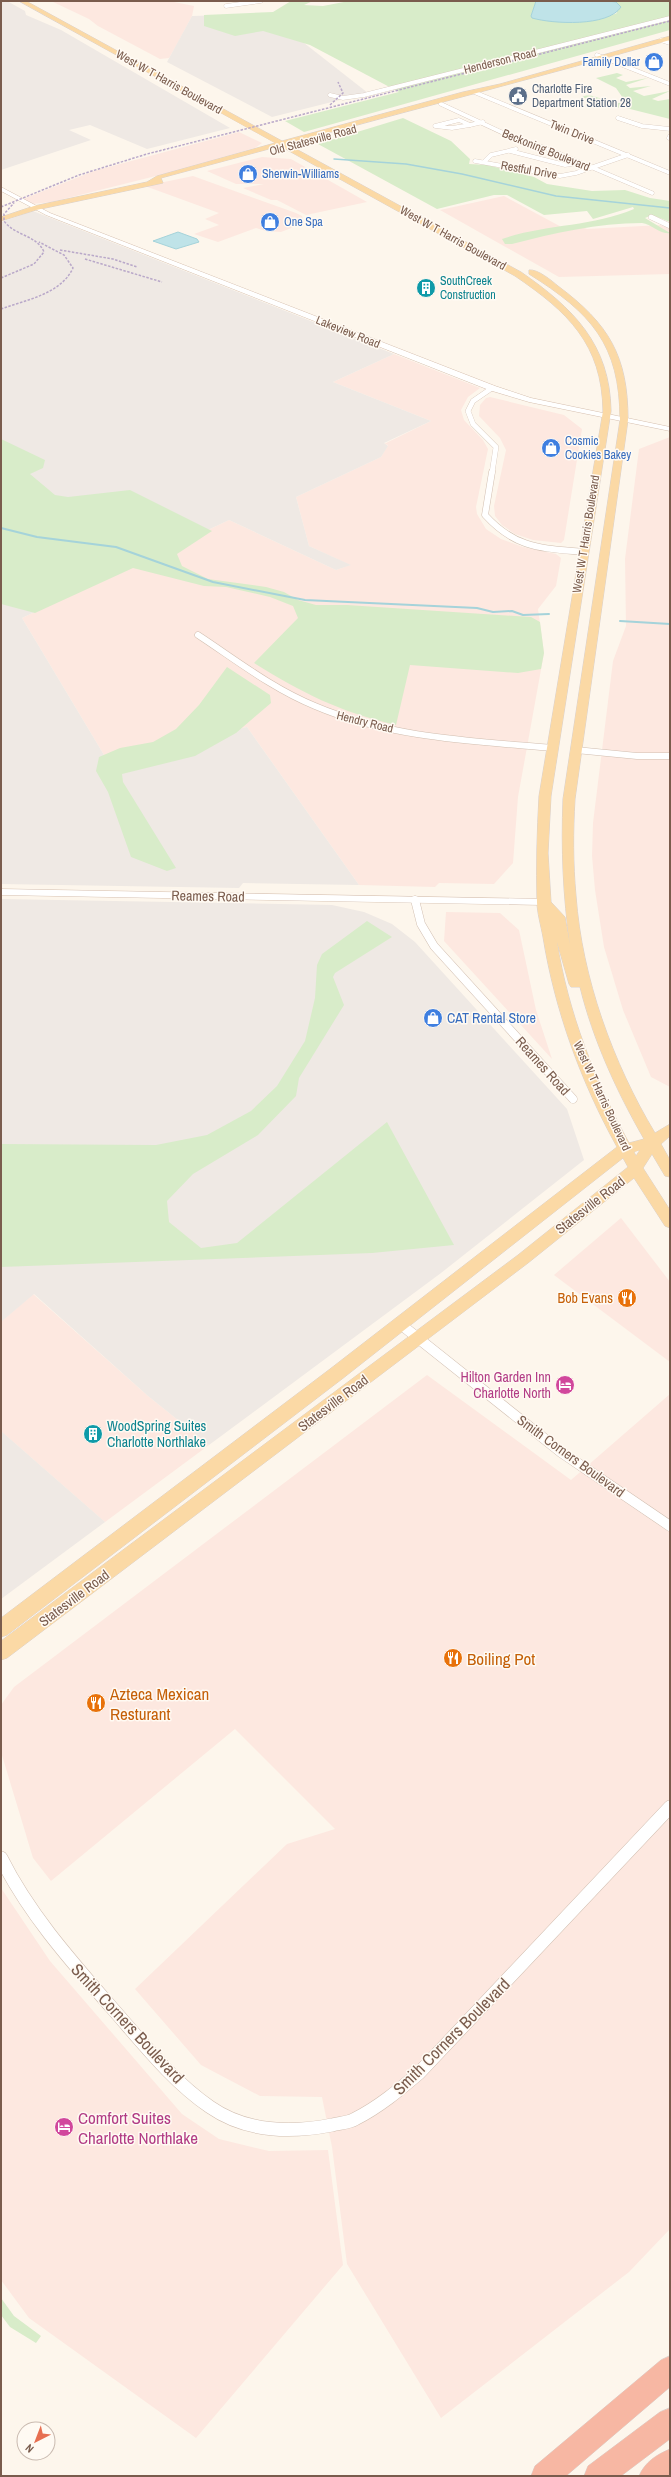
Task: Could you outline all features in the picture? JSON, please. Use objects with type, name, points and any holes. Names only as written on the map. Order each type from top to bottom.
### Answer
[{"type":"highway","points":[[545,2476],[670,2369]]},
{"type":"highway","points":[[598,2476],[670,2422]]},
{"type":"highway","points":[[653,2476],[670,2463]]},
{"type":"main road","name":"West W T Harris Boulevard","points":[[22,1],[478,252],[539,288],[571,317],[595,350],[606,384],[606,417],[553,748],[542,828],[543,902],[551,955],[565,1010],[583,1060],[625,1149],[670,1222]]},
{"type":"main road","points":[[30,1],[66,17]]},
{"type":"main road","name":"West W T Harris Boulevard","points":[[36,1],[226,104]]},
{"type":"main road","name":"Old Statesville Road","points":[[297,143],[495,87],[670,34]]},
{"type":"main road","name":"Old Statesville Road","points":[[600,56],[670,38]]},
{"type":"main road","name":"Old Statesville Road","points":[[1,219],[34,208],[153,182],[440,104],[474,92]]},
{"type":"main road","name":"West W T Harris Boulevard","points":[[281,134],[499,253]]},
{"type":"main road","name":"Old Statesville Road","points":[[153,182],[160,177],[232,158],[286,146]]},
{"type":"main road","points":[[153,182],[232,158]]},
{"type":"main road","name":"Lakeview Road","points":[[1,189],[34,208],[492,388],[529,400],[670,429]]},
{"type":"main road","points":[[478,252],[542,284],[556,287]]},
{"type":"main road","name":"West W T Harris Boulevard","points":[[520,265],[556,287],[580,307],[600,330],[613,351],[622,374],[625,393],[624,420],[576,750],[567,830],[568,897],[579,962],[601,1032],[622,1082],[670,1172]]},
{"type":"main road","points":[[539,288],[557,294],[600,330]]},
{"type":"main road","name":"Reames Road","points":[[1,892],[543,902]]},
{"type":"main road","points":[[543,902],[559,917],[562,939],[573,978],[601,1032]]},
{"type":"main road","name":"Statesville Road","points":[[1,1652],[419,1338],[636,1168],[653,1142],[670,1129]]},
{"type":"main road","name":"Statesville Road","points":[[1,1629],[304,1399],[399,1323],[625,1149],[653,1142]]},
{"type":"main road","points":[[298,1429],[320,1397],[338,1382],[336,1374]]},
{"type":"main road","points":[[279,1444],[274,1433],[296,1414],[304,1399]]},
{"type":"street","points":[[226,6],[261,1]]},
{"type":"street","name":"Henderson Road","points":[[330,95],[343,98],[371,93],[670,18]]},
{"type":"street","points":[[661,40],[670,43]]},
{"type":"street","points":[[600,56],[670,84]]},
{"type":"street","name":"Twin Drive","points":[[474,92],[670,173]]},
{"type":"street","name":"Beckoning Boulevard","points":[[440,104],[482,122],[529,145],[540,146],[652,194]]},
{"type":"street","points":[[618,118],[642,126],[670,129]]},
{"type":"street","points":[[470,124],[458,120],[435,126],[444,130],[482,122]]},
{"type":"street","points":[[484,162],[491,156],[529,145]]},
{"type":"street","points":[[510,150],[566,165],[580,163]]},
{"type":"street","name":"Restful Drive","points":[[475,161],[554,176],[576,174],[590,167],[628,155]]},
{"type":"street","points":[[657,167],[665,165]]},
{"type":"street","points":[[651,217],[670,226]]},
{"type":"street","points":[[492,388],[473,401],[468,411],[473,424],[496,447],[485,515],[500,531],[519,542],[541,547],[584,552]]},
{"type":"street","name":"Hendry Road","points":[[198,635],[292,696],[334,714],[380,727],[424,734],[553,748]]},
{"type":"street","points":[[576,750],[637,756],[670,756]]},
{"type":"street","name":"Reames Road","points":[[415,900],[415,912],[434,946],[573,1099]]},
{"type":"street","name":"Smith Corners Boulevard","points":[[399,1323],[561,1452],[670,1526]]},
{"type":"street","name":"Smith Corners Boulevard","points":[[1,1858],[18,1892],[75,1966],[166,2068],[210,2107],[238,2121],[274,2130],[306,2130],[354,2120],[388,2099],[418,2073],[670,1807]]},
{"type":"shaded area","points":[[1,1],[7,1],[25,11],[26,15],[61,30],[230,128],[147,149],[90,125],[69,130],[91,140],[1,170]]},
{"type":"shaded area","points":[[51,1],[169,1],[194,6],[192,16],[169,58],[160,59],[98,26],[89,19]]},
{"type":"shaded area","points":[[267,14],[368,93],[272,117],[167,62],[192,16]]},
{"type":"shaded area","points":[[239,132],[262,143],[255,148],[172,172],[52,202],[32,204],[23,199],[94,171]]},
{"type":"shaded area","points":[[262,157],[291,159],[367,202],[306,215],[277,200],[271,200],[243,188],[264,184],[236,184],[207,171]]},
{"type":"shaded area","points":[[193,176],[296,213],[302,216],[304,223],[281,232],[266,231],[256,228],[218,242],[194,234],[219,225],[205,219],[219,213],[145,186]]},
{"type":"shaded area","points":[[504,196],[567,230],[582,227],[587,229],[661,225],[670,228],[670,274],[559,277],[440,210]]},
{"type":"shaded area","points":[[33,211],[394,354],[333,382],[431,421],[384,443],[388,446],[381,457],[296,497],[309,546],[351,565],[336,570],[229,520],[22,618],[107,760],[247,727],[359,885],[243,883],[239,888],[1,884],[1,222]]},
{"type":"shaded area","points":[[394,354],[480,388],[468,397],[461,410],[464,420],[483,440],[488,449],[476,507],[477,514],[486,529],[501,539],[523,547],[556,554],[561,558],[556,586],[538,609],[544,653],[518,797],[513,863],[494,884],[439,883],[435,887],[359,885],[247,727],[107,760],[22,618],[229,520],[336,570],[350,565],[309,546],[296,497],[381,457],[388,445],[384,444],[431,421],[333,382]]},
{"type":"shaded area","points":[[490,397],[564,415],[582,429],[564,540],[561,543],[533,540],[515,534],[502,525],[495,516],[494,506],[506,450],[500,438],[479,416],[480,405],[486,398]]},
{"type":"shaded area","points":[[670,437],[670,1087],[651,1077],[623,1010],[604,947],[595,890],[592,856],[593,823],[613,661],[626,626],[625,559],[639,449]]},
{"type":"shaded area","points":[[1,899],[332,905],[364,912],[392,924],[415,942],[567,1109],[584,1160],[441,1273],[209,1445],[148,1396],[34,1294],[1,1322]]},
{"type":"shaded area","points":[[446,912],[500,913],[519,930],[536,1010],[552,1059],[444,941]]},
{"type":"shaded area","points":[[621,1218],[670,1282],[670,1362],[554,1275]]},
{"type":"shaded area","points":[[33,1294],[148,1396],[209,1445],[105,1522],[1,1431],[1,1322]]},
{"type":"shaded area","points":[[427,1375],[571,1480],[670,1394],[670,2229],[629,2272],[441,2418],[347,2264],[332,2147],[322,2097],[260,2096],[201,2065],[135,1989],[287,1844],[335,1829],[235,1729],[51,1881],[33,1858],[1,1752],[1,1705],[14,1687]]},
{"type":"shaded area","points":[[1,1431],[105,1522],[1,1599]]},
{"type":"shaded area","points":[[1,1888],[50,1961],[182,2114],[219,2139],[269,2151],[328,2150],[343,2265],[196,2438],[29,2318],[1,2280]]},
{"type":"green space","points":[[291,1],[313,1],[304,5],[323,6],[349,1],[536,1],[531,16],[552,21],[585,22],[617,13],[612,1],[670,1],[670,30],[304,132],[285,121],[399,92],[310,45],[263,31],[235,36],[204,26],[204,15],[273,12]]},
{"type":"green space","points":[[617,73],[623,75],[616,78],[626,82],[648,78],[626,85],[630,88],[651,86],[633,91],[644,96],[670,91],[652,99],[658,101],[670,99],[670,119],[626,108],[609,107],[582,97],[587,95],[598,97],[614,103],[625,101],[616,88],[596,78]]},
{"type":"green space","points":[[403,118],[451,141],[470,159],[469,164],[487,165],[534,177],[547,184],[592,191],[625,190],[650,198],[670,201],[670,222],[652,215],[645,218],[670,233],[659,231],[642,223],[625,223],[576,229],[512,244],[505,244],[502,239],[518,234],[602,219],[634,209],[633,207],[593,219],[587,211],[544,215],[507,195],[494,195],[437,209],[318,144]]},
{"type":"green space","points":[[1,439],[45,460],[43,468],[30,474],[55,495],[68,497],[130,490],[212,531],[177,554],[182,566],[208,579],[266,587],[284,592],[298,600],[316,605],[347,605],[531,617],[540,622],[544,653],[541,669],[518,673],[410,665],[396,725],[339,708],[289,684],[254,663],[298,618],[293,606],[270,597],[226,587],[204,586],[133,568],[35,613],[1,604]]},
{"type":"green space","points":[[227,667],[270,695],[271,703],[236,733],[195,756],[122,774],[123,782],[176,868],[167,871],[131,857],[108,792],[96,771],[99,757],[120,748],[153,742],[176,729],[199,705]]},
{"type":"green space","points":[[367,921],[392,937],[335,973],[333,977],[344,1005],[299,1078],[296,1096],[258,1135],[193,1174],[167,1201],[169,1222],[201,1248],[237,1243],[387,1122],[454,1245],[372,1253],[1,1267],[1,1144],[156,1145],[207,1135],[251,1111],[277,1086],[305,1041],[315,998],[317,965],[322,954]]},
{"type":"green space","points":[[1,2298],[14,2316],[41,2336],[36,2343],[10,2327],[1,2315]]},
{"type":"water","points":[[536,1],[608,1],[616,2],[621,7],[605,18],[593,21],[553,22],[532,18],[531,16]]},
{"type":"water","points":[[178,232],[197,239],[199,242],[176,249],[153,241]]},
{"type":"waterway","points":[[334,159],[406,164],[462,174],[556,196],[670,208]]},
{"type":"waterway","points":[[1,528],[37,537],[116,547],[213,582],[305,600],[477,608],[493,612],[512,611],[523,615],[549,614]]},
{"type":"waterway","points":[[620,621],[670,624]]},
{"type":"railway","points":[[1,207],[79,175],[147,154],[670,21]]},
{"type":"railway","points":[[330,105],[343,93],[338,82]]},
{"type":"railway","points":[[1,278],[34,264],[44,252],[41,246],[36,242],[14,230],[4,221],[4,214],[14,203]]},
{"type":"railway","points":[[1,309],[32,299],[52,290],[67,277],[73,268],[64,255],[39,242]]},
{"type":"railway","points":[[60,250],[113,259],[137,267]]},
{"type":"railway","points":[[85,259],[162,282]]},
{"type":"place","name":"Family Dollar","points":[[654,62]]},
{"type":"place","name":"Charlotte Fire Department Station 28","points":[[518,96]]},
{"type":"place","name":"Sherwin-Williams","points":[[248,174]]},
{"type":"place","name":"One Spa","points":[[270,222]]},
{"type":"place","name":"SouthCreek Construction","points":[[426,288]]},
{"type":"place","name":"Cosmic Cookies Bakey","points":[[551,448]]},
{"type":"place","name":"CAT Rental Store","points":[[433,1018]]},
{"type":"place","name":"Bob Evans","points":[[627,1298]]},
{"type":"place","name":"Hilton Garden Inn Charlotte North","points":[[565,1385]]},
{"type":"place","name":"WoodSpring Suites Charlotte Northlake","points":[[93,1434]]},
{"type":"place","name":"Boiling Pot","points":[[453,1658]]},
{"type":"place","name":"Azteca Mexican Resturant","points":[[96,1703]]},
{"type":"place","name":"Comfort Suites Charlotte Northlake","points":[[64,2127]]}]
